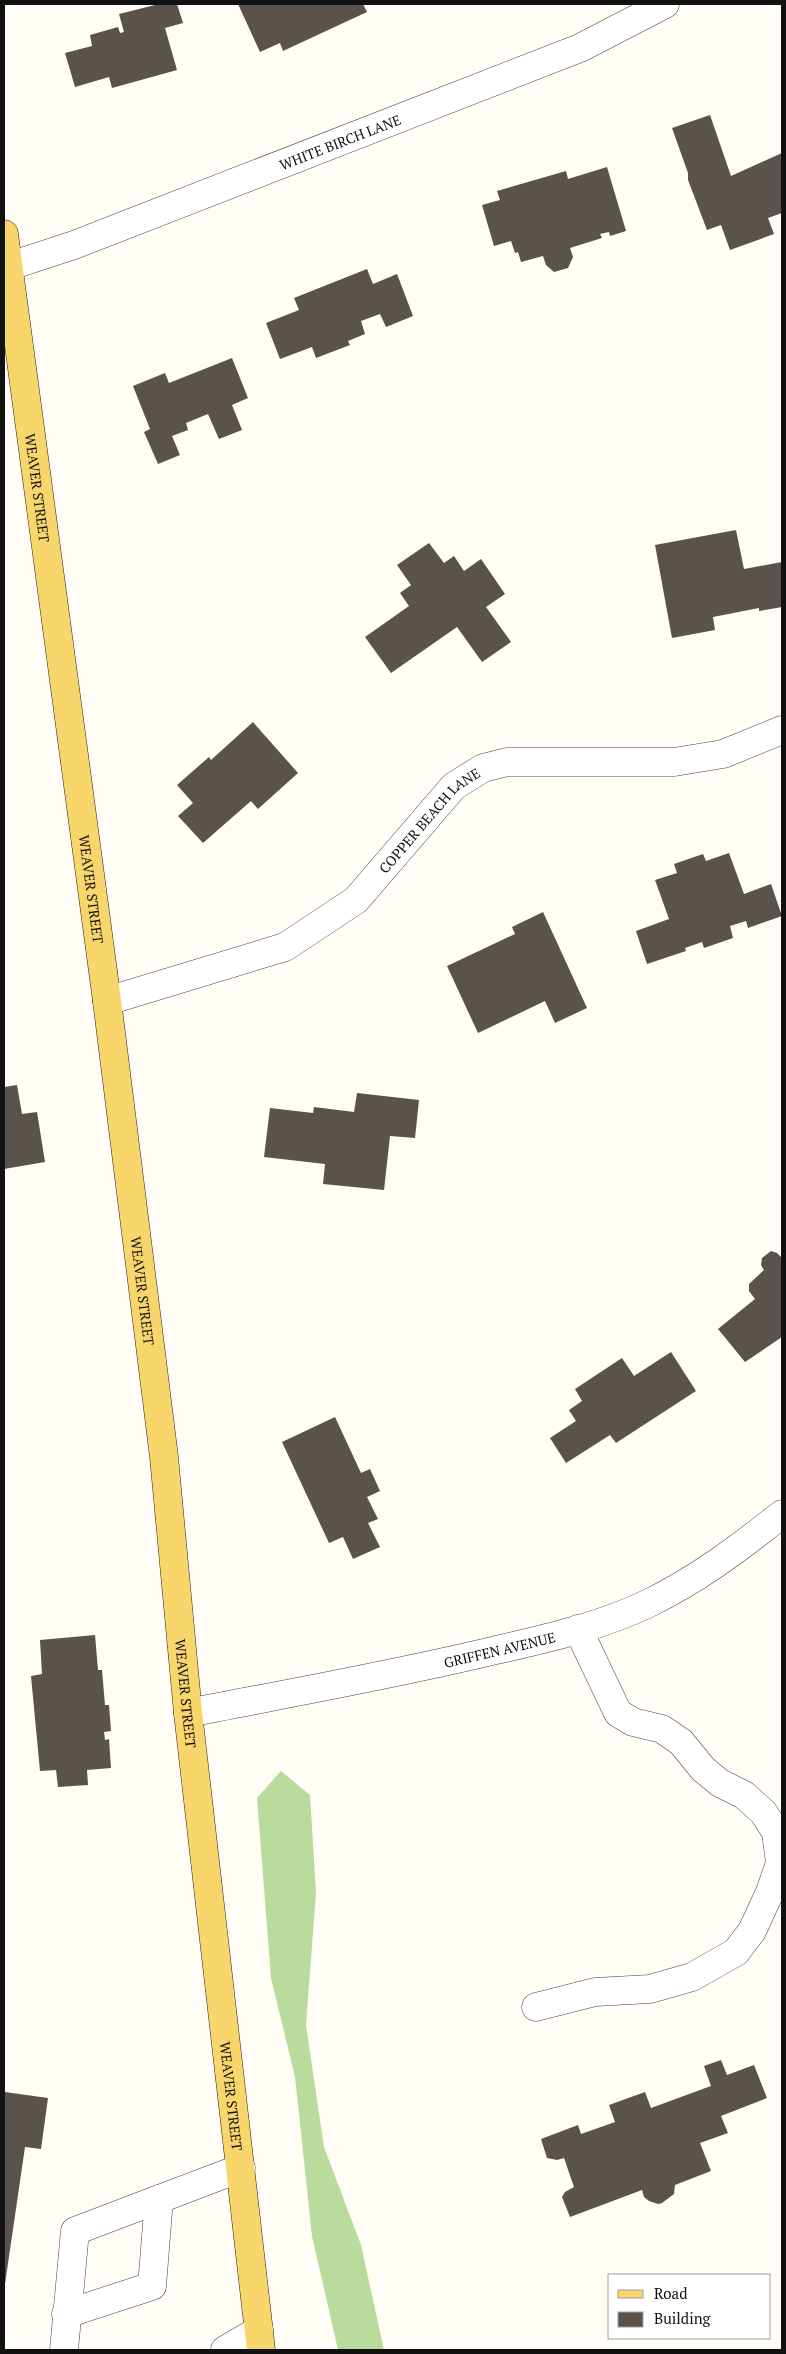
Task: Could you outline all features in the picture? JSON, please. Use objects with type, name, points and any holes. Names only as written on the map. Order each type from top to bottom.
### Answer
[{"type":"main road","name":"WEAVER STREET","points":[[4,234],[6,267],[107,1001],[164,1457],[188,1713],[260,2340]]},
{"type":"street","name":"WHITE BIRCH LANE","points":[[6,267],[74,245],[580,48],[665,4]]},
{"type":"street","name":"COPPER BEACH LANE","points":[[107,1001],[285,947],[356,900],[454,786],[483,768],[507,762],[674,762],[723,754],[782,730]]},
{"type":"street","name":"GRIFFEN AVENUE","points":[[188,1713],[435,1665],[578,1629],[646,1605],[687,1583],[724,1560],[782,1514]]},
{"type":"street","points":[[536,2007],[595,1992],[650,1989],[692,1977],[736,1952],[752,1931],[770,1892],[780,1863],[776,1832],[763,1812],[744,1795],[720,1783],[703,1769],[681,1742],[662,1729],[633,1722],[618,1713],[578,1629]]},
{"type":"street","points":[[62,2350],[75,2231],[241,2168]]},
{"type":"street","points":[[66,2314],[152,2286],[159,2199]]},
{"type":"street","points":[[225,2350],[260,2340]]},
{"type":"green space","points":[[281,1771],[310,1795],[316,1893],[306,2025],[324,2147],[361,2245],[384,2350],[338,2350],[312,2236],[295,2077],[271,1978],[257,1798]]},
{"type":"building","points":[[159,4],[177,4],[183,23],[165,28],[177,70],[112,88],[109,77],[75,87],[65,53],[92,46],[90,35],[118,27],[120,33],[124,32],[119,14]]},
{"type":"building","points":[[238,4],[363,4],[367,12],[283,51],[280,43],[260,52]]},
{"type":"building","points":[[710,115],[731,176],[782,153],[782,213],[768,218],[774,234],[730,250],[721,225],[707,230],[688,180],[688,173],[672,128]]},
{"type":"building","points":[[607,167],[626,231],[610,236],[609,232],[600,234],[602,238],[570,248],[573,257],[568,268],[554,272],[546,265],[543,256],[521,262],[518,252],[515,253],[511,241],[494,246],[482,205],[500,200],[497,191],[566,171],[568,179]]},
{"type":"building","points":[[367,269],[373,284],[397,274],[413,316],[386,327],[380,314],[361,321],[365,334],[348,341],[350,345],[316,358],[312,347],[280,359],[266,323],[299,310],[294,298]]},
{"type":"building","points":[[232,358],[248,398],[232,405],[242,430],[219,439],[208,414],[186,423],[188,430],[172,436],[180,455],[158,464],[144,432],[150,429],[133,386],[165,373],[169,383]]},
{"type":"building","points":[[736,530],[744,569],[782,562],[782,607],[759,611],[759,608],[713,617],[715,630],[672,638],[655,545]]},
{"type":"building","points":[[429,543],[444,563],[454,556],[464,571],[481,559],[505,594],[486,607],[511,642],[482,662],[457,627],[391,673],[365,637],[409,606],[400,593],[411,585],[397,565]]},
{"type":"building","points":[[253,722],[298,773],[258,809],[251,801],[203,843],[178,816],[193,803],[177,785],[209,757],[211,760]]},
{"type":"building","points":[[729,853],[744,894],[771,884],[782,916],[748,928],[746,921],[730,926],[733,938],[704,948],[702,942],[685,948],[686,951],[647,964],[636,931],[669,919],[655,880],[677,873],[674,864],[703,854],[706,861]]},
{"type":"building","points":[[543,912],[587,1008],[555,1023],[545,1001],[478,1033],[447,966],[515,934],[512,927]]},
{"type":"building","points":[[17,1085],[22,1114],[37,1112],[45,1162],[4,1169],[4,1087]]},
{"type":"building","points":[[357,1093],[419,1100],[415,1138],[390,1136],[384,1190],[323,1184],[325,1164],[264,1157],[270,1108],[313,1113],[314,1107],[354,1112]]},
{"type":"building","points":[[771,1251],[781,1257],[782,1255],[782,1337],[745,1362],[718,1329],[755,1299],[749,1291],[749,1284],[764,1270],[761,1265],[762,1258]]},
{"type":"building","points":[[671,1352],[696,1391],[616,1443],[610,1435],[566,1463],[550,1438],[576,1421],[569,1410],[582,1401],[575,1389],[622,1358],[634,1376]]},
{"type":"building","points":[[335,1417],[361,1473],[370,1469],[380,1491],[367,1497],[378,1519],[368,1523],[380,1547],[353,1559],[343,1537],[329,1543],[282,1442]]},
{"type":"building","points":[[95,1635],[98,1670],[102,1670],[105,1705],[109,1705],[111,1731],[104,1732],[105,1740],[109,1739],[111,1768],[87,1770],[88,1785],[58,1787],[56,1770],[40,1771],[31,1676],[42,1674],[40,1640]]},
{"type":"building","points":[[721,2060],[727,2075],[754,2065],[767,2098],[721,2116],[728,2133],[700,2143],[711,2171],[675,2185],[674,2194],[662,2203],[658,2204],[649,2201],[644,2197],[642,2190],[570,2217],[562,2197],[565,2192],[574,2187],[564,2158],[557,2160],[547,2158],[541,2139],[578,2125],[581,2134],[615,2122],[609,2105],[645,2092],[651,2108],[711,2086],[704,2066]]},
{"type":"building","points":[[5,2092],[48,2098],[41,2149],[25,2147],[5,2284]]}]
